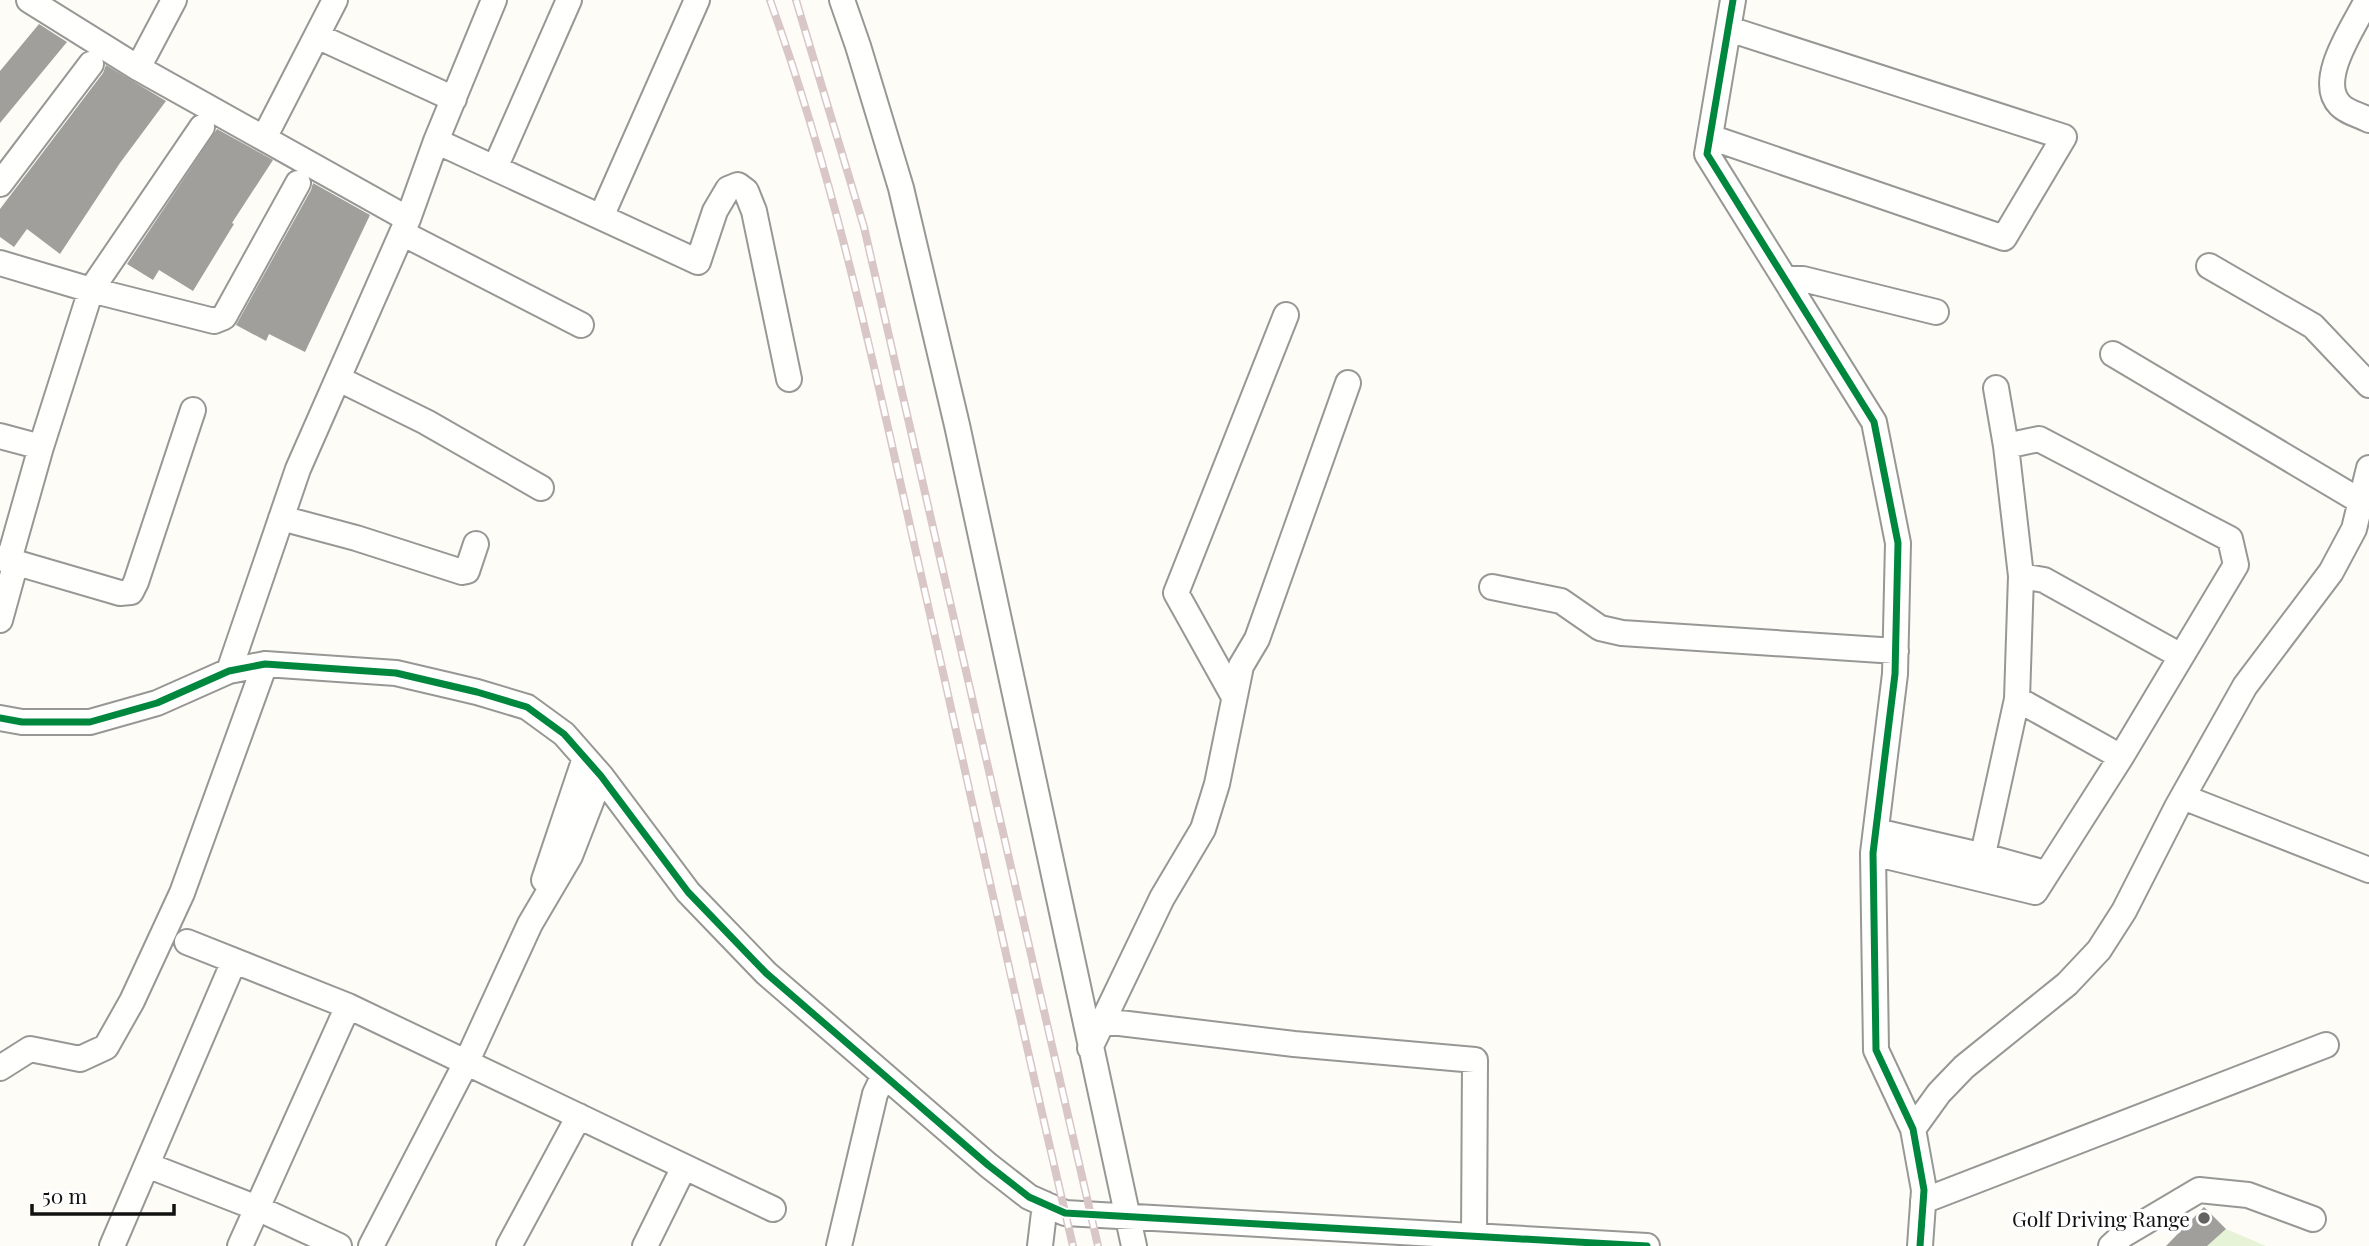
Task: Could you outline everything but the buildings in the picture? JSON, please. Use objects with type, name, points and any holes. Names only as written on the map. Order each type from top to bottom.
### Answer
[{"type":"street","points":[[29,0],[138,68],[264,138],[405,226],[581,325]]},
{"type":"street","points":[[138,68],[174,0]]},
{"type":"street","points":[[264,138],[335,0]]},
{"type":"street","points":[[229,671],[298,469],[405,226],[436,141],[494,0]]},
{"type":"street","points":[[495,168],[569,0]]},
{"type":"street","points":[[601,217],[697,0]]},
{"type":"street","points":[[842,0],[901,188],[957,425],[1134,1246]]},
{"type":"street","points":[[1733,0],[1707,154],[1874,422],[1898,543],[1895,674],[1874,842],[1876,1050],[1913,1129],[1924,1190],[1920,1246]]},
{"type":"street","points":[[2369,1],[2337,57],[2332,76],[2332,94],[2341,107],[2369,120]]},
{"type":"street","points":[[1710,137],[2004,238],[2064,137],[1729,29]]},
{"type":"street","points":[[317,36],[454,99]]},
{"type":"street","points":[[0,184],[91,64]]},
{"type":"street","points":[[0,620],[8,560],[92,289],[202,127]]},
{"type":"street","points":[[436,141],[698,262],[715,211],[728,189],[738,185],[746,191],[754,212],[789,379]]},
{"type":"street","points":[[0,262],[214,321],[224,317],[298,183]]},
{"type":"street","points":[[2209,265],[2313,326],[2369,385]]},
{"type":"street","points":[[1784,279],[1803,279],[1936,312]]},
{"type":"street","points":[[1234,697],[1176,593],[1286,315]]},
{"type":"street","points":[[2113,354],[2360,502]]},
{"type":"street","points":[[339,379],[426,422],[541,488]]},
{"type":"street","points":[[1090,1048],[1162,898],[1203,829],[1217,784],[1241,666],[1257,639],[1348,383]]},
{"type":"street","points":[[1981,866],[2017,699],[2021,576],[2006,446],[1996,388]]},
{"type":"street","points":[[8,560],[120,593],[131,592],[192,410]]},
{"type":"street","points":[[0,436],[41,447]]},
{"type":"street","points":[[1874,842],[1981,866],[2040,883],[2236,565],[2230,539],[2039,439],[2006,446]]},
{"type":"street","points":[[1913,1129],[1939,1093],[1964,1067],[2067,984],[2099,950],[2124,911],[2245,686],[2330,572],[2359,542],[2354,530],[2369,468]]},
{"type":"street","points":[[281,518],[356,538],[462,572],[467,571],[476,544]]},
{"type":"street","points":[[2021,576],[2044,580],[2181,656]]},
{"type":"street","points":[[1492,587],[1561,601],[1600,628],[1622,633],[1895,651]]},
{"type":"street","points":[[0,1068],[30,1049],[80,1059],[106,1046],[132,1001],[182,894],[265,664]]},
{"type":"street","points":[[0,718],[22,722],[90,722],[157,703],[229,671],[265,664],[396,673],[527,707],[564,734],[593,767],[688,892],[766,973],[1029,1197],[1065,1213],[1647,1246]]},
{"type":"street","points":[[2017,699],[2120,757]]},
{"type":"street","points":[[371,1246],[467,1061],[530,924],[570,856],[593,767]]},
{"type":"street","points":[[2183,797],[2369,870]]},
{"type":"street","points":[[187,942],[348,1006],[773,1209]]},
{"type":"street","points":[[111,1246],[234,961]]},
{"type":"street","points":[[240,1246],[348,1006]]},
{"type":"street","points":[[1103,1021],[1294,1044],[1475,1060],[1474,1237]]},
{"type":"street","points":[[1923,1201],[2326,1045]]},
{"type":"street","points":[[839,1246],[875,1094],[884,1075]]},
{"type":"street","points":[[509,1246],[579,1115]]},
{"type":"street","points":[[147,1165],[257,1208],[339,1246]]},
{"type":"street","points":[[646,1246],[684,1167]]},
{"type":"street","points":[[2111,1246],[2123,1235],[2199,1190],[2248,1195],[2313,1219]]},
{"type":"street","points":[[1040,1246],[1045,1204]]},
{"type":"green space","points":[[2226,1229],[2266,1246],[2207,1246]]},
{"type":"railway","points":[[770,0],[814,135],[868,341],[1073,1246]]},
{"type":"railway","points":[[796,0],[864,227],[1098,1246]]},
{"type":"cycle path","points":[[1733,0],[1707,154],[1874,422],[1898,543],[1895,674],[1873,853],[1876,1050],[1913,1129],[1924,1190],[1920,1246]]},
{"type":"cycle path","points":[[0,718],[22,722],[90,722],[157,703],[229,671],[265,664],[396,673],[527,707],[564,734],[601,776],[688,892],[766,973],[988,1165],[1029,1197],[1065,1213],[1647,1246]]},
{"type":"place","name":"Golf Driving Range","points":[[2204,1218]]}]
